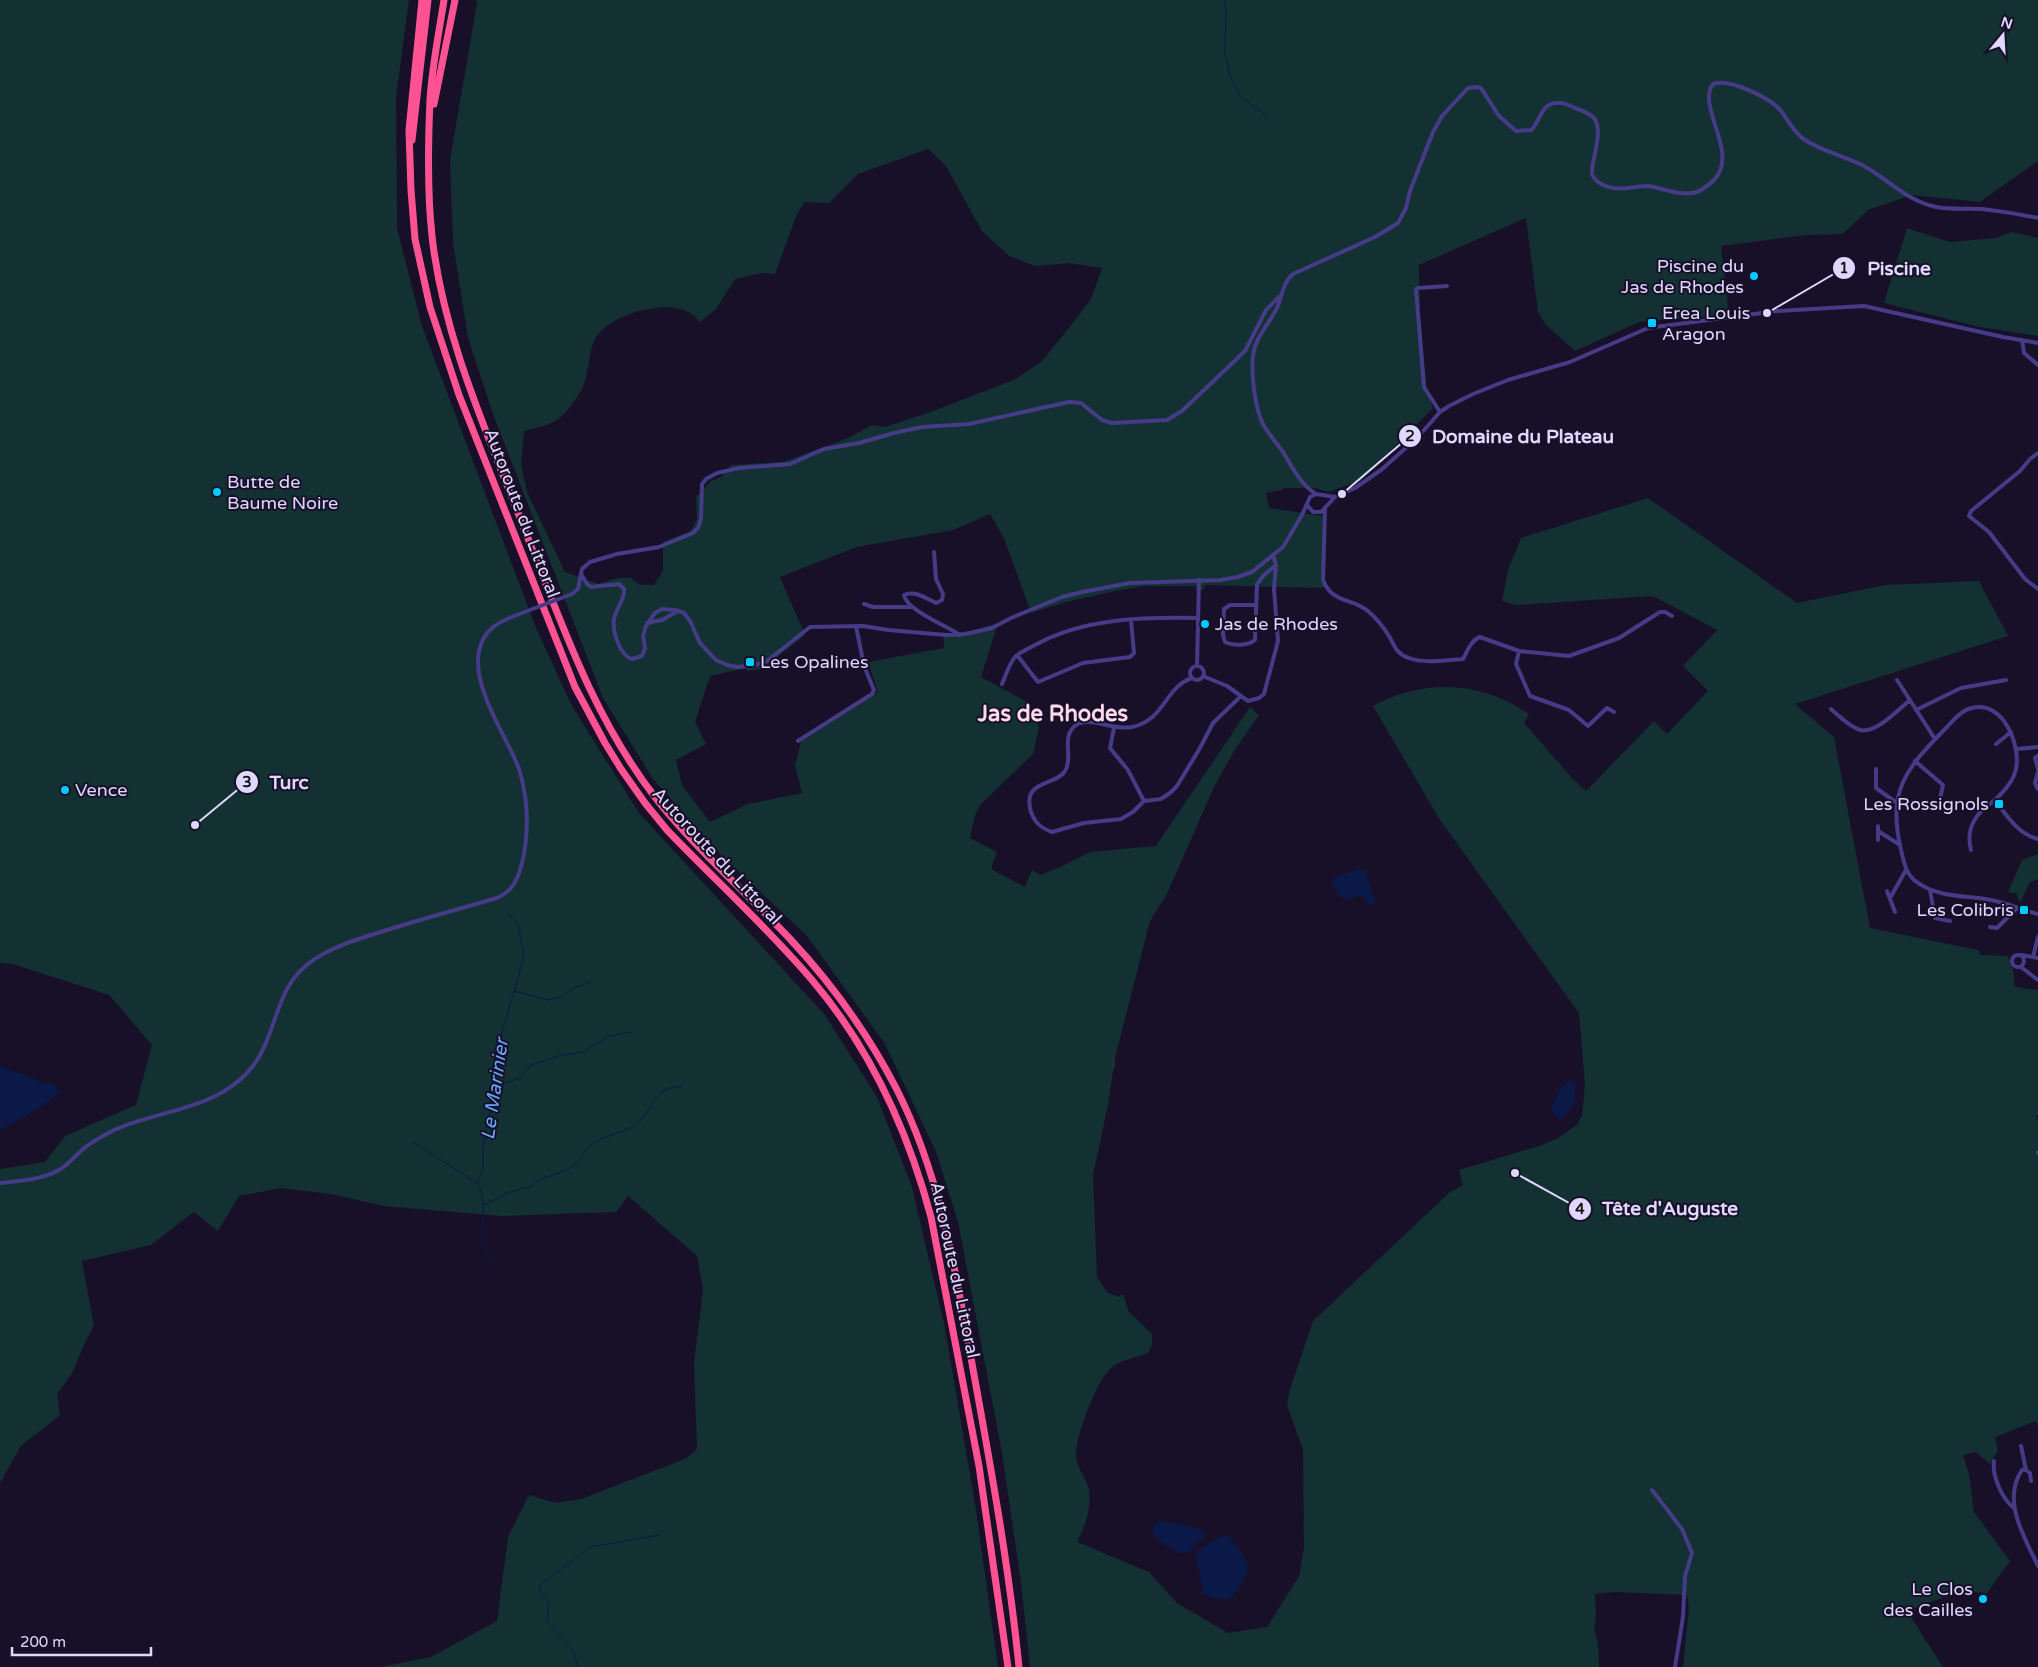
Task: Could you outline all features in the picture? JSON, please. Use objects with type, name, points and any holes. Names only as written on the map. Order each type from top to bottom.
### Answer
[{"type":"highway","name":"Autoroute du Littoral","points":[[422,0],[409,130],[415,239],[430,307],[459,395],[579,694],[609,750],[656,816],[786,952],[830,1003],[873,1069],[895,1112],[908,1143],[931,1216],[979,1466],[1008,1667]]},
{"type":"highway","points":[[411,145],[428,0]]},
{"type":"highway","name":"Autoroute du Littoral","points":[[444,0],[432,82],[428,192],[432,240],[441,292],[455,343],[478,409],[582,676],[614,739],[656,799],[686,835],[791,940],[823,976],[872,1044],[899,1093],[923,1151],[942,1209],[991,1466],[1019,1667]]},
{"type":"highway","points":[[430,117],[455,0]]},
{"type":"street","points":[[1261,332],[1274,314],[1287,280],[1293,274],[1375,237],[1398,223],[1406,208],[1410,191],[1437,124],[1451,105],[1472,87],[1481,88],[1499,116],[1516,131],[1531,130],[1543,111],[1550,104],[1558,102],[1566,103],[1594,118],[1597,124],[1597,149],[1592,174],[1598,183],[1615,188],[1649,186],[1686,194],[1697,192],[1711,183],[1722,170],[1724,160],[1716,131],[1709,92],[1713,84],[1722,83],[1750,91],[1772,102],[1781,110],[1803,139],[1821,150],[1868,169],[1915,200],[1937,207],[1983,210],[2038,218]]},
{"type":"street","points":[[1440,412],[1424,387],[1416,289],[1447,286]]},
{"type":"street","points":[[0,1183],[46,1176],[63,1167],[88,1146],[115,1130],[154,1116],[197,1104],[226,1091],[248,1072],[264,1048],[272,1031],[280,1003],[290,984],[307,965],[322,955],[362,938],[497,898],[511,889],[519,873],[526,841],[525,798],[519,771],[512,752],[494,719],[484,695],[479,673],[481,644],[489,630],[500,623],[572,594],[579,588],[584,566],[590,562],[611,555],[659,547],[693,533],[698,528],[701,519],[701,490],[703,482],[711,476],[725,471],[790,464],[832,447],[859,443],[922,427],[969,424],[1069,402],[1081,403],[1102,420],[1112,424],[1171,419],[1182,411],[1245,351],[1262,316],[1281,295]]},
{"type":"street","points":[[1319,513],[1335,497],[1355,488],[1381,470],[1417,438],[1440,412],[1472,394],[1508,380],[1570,362],[1648,328],[1767,313],[1864,306],[1949,326],[2038,343]]},
{"type":"street","points":[[1266,310],[1272,309],[1274,314]]},
{"type":"street","points":[[1262,316],[1261,332],[1253,357],[1254,380],[1260,416],[1264,426],[1282,450],[1291,468],[1308,489],[1322,496],[1335,497]]},
{"type":"street","points":[[2022,340],[2024,352],[2038,365]]},
{"type":"street","points":[[2038,454],[1971,511],[1968,516],[1989,532],[2025,579],[2038,588]]},
{"type":"street","points":[[581,574],[591,587],[616,584],[623,586],[624,593],[614,623],[622,652],[630,659],[640,657],[644,651],[644,632],[647,623],[655,613],[662,609],[678,611],[688,618],[697,639],[706,651],[721,663],[737,667],[752,666],[767,661],[810,627],[856,626],[960,635],[981,632],[1062,597],[1082,592],[1130,583],[1238,577],[1252,572],[1286,542],[1310,497],[1308,489]]},
{"type":"street","points":[[1310,497],[1316,494]]},
{"type":"street","points":[[1322,496],[1325,501],[1326,518],[1323,580],[1330,592],[1337,598],[1368,611],[1390,636],[1395,650],[1416,661],[1463,659],[1472,643],[1480,637],[1519,651],[1568,656],[1619,638],[1660,612],[1672,616]]},
{"type":"street","points":[[1307,504],[1310,511]]},
{"type":"street","points":[[1302,515],[1310,511],[1319,513],[1326,518]]},
{"type":"street","points":[[934,552],[936,579],[944,597],[936,603],[915,594],[906,593],[904,598],[911,607],[960,635]]},
{"type":"street","points":[[1203,676],[1227,686],[1248,701],[1254,701],[1262,696],[1278,641],[1274,589],[1276,565],[1273,555]]},
{"type":"street","points":[[1256,605],[1230,605],[1224,609],[1223,635],[1225,642],[1229,644],[1249,644],[1254,640],[1256,605],[1257,584],[1264,574],[1276,565]]},
{"type":"street","points":[[1199,580],[1198,666],[1203,671],[1203,676]]},
{"type":"street","points":[[864,604],[873,607],[911,607]]},
{"type":"street","points":[[647,623],[662,620],[678,611]]},
{"type":"street","points":[[1002,684],[1012,661],[1017,655],[1073,628],[1146,618],[1198,618]]},
{"type":"street","points":[[1017,655],[1038,682],[1083,663],[1130,657],[1134,652],[1131,620]]},
{"type":"street","points":[[798,741],[872,694],[874,690],[864,666],[856,626]]},
{"type":"street","points":[[1519,651],[1516,664],[1530,696],[1572,712],[1588,726],[1607,708],[1614,712]]},
{"type":"street","points":[[1192,678],[1190,671],[1193,667],[1198,666]]},
{"type":"street","points":[[1203,676],[1198,680],[1192,678],[1186,680],[1174,690],[1155,716],[1132,727],[1114,728],[1091,722],[1080,723],[1074,727],[1068,739],[1068,765],[1066,770],[1061,777],[1040,784],[1031,796],[1030,804],[1033,818],[1038,824],[1044,829],[1059,831],[1084,823],[1121,819],[1133,812],[1144,801],[1161,799],[1176,786],[1213,723],[1240,697]]},
{"type":"street","points":[[1897,680],[1935,739]]},
{"type":"street","points":[[1916,710],[1961,688],[2006,680]]},
{"type":"street","points":[[1831,709],[1848,723],[1860,730],[1865,730],[1882,724],[1910,700]]},
{"type":"street","points":[[1971,850],[1969,842],[1971,826],[1980,812],[1995,800],[2012,781],[2016,767],[2017,749],[2011,732],[1994,712],[1975,707],[1964,712],[1935,739],[1907,773],[1897,803],[1900,845],[1906,870],[1913,880],[1930,890],[1956,896],[1991,900],[2038,914]]},
{"type":"street","points":[[1114,728],[1110,748],[1128,770],[1144,801]]},
{"type":"street","points":[[1996,744],[2011,732]]},
{"type":"street","points":[[2017,749],[2038,747]]},
{"type":"street","points":[[2038,756],[2035,758],[2038,770],[2035,783],[2038,788]]},
{"type":"street","points":[[1915,762],[1943,785]]},
{"type":"street","points":[[1876,769],[1876,788],[1897,803]]},
{"type":"street","points":[[1939,802],[1943,785],[1947,782]]},
{"type":"street","points":[[1995,800],[2018,828],[2026,835],[2038,839]]},
{"type":"street","points":[[1878,840],[1878,828],[1900,845]]},
{"type":"street","points":[[1890,898],[1906,870]]},
{"type":"street","points":[[1930,890],[1935,918]]},
{"type":"street","points":[[1887,891],[1895,912]]},
{"type":"street","points":[[1997,928],[2018,908]]},
{"type":"street","points":[[1929,917],[1950,921]]},
{"type":"street","points":[[1990,927],[2004,930]]},
{"type":"street","points":[[2038,937],[2035,958],[2018,955],[2013,958],[2012,962],[2016,967],[2021,967],[2038,980]]},
{"type":"street","points":[[2018,955],[2022,956],[2024,961],[2021,967]]},
{"type":"street","points":[[2021,1446],[2026,1470],[2030,1473],[2031,1481]]},
{"type":"street","points":[[1994,1462],[1993,1466],[2004,1498],[2014,1508]]},
{"type":"street","points":[[2026,1470],[2022,1470],[2016,1482],[2014,1508],[2020,1530],[2038,1566]]},
{"type":"street","points":[[1652,1490],[1682,1529],[1692,1553],[1685,1576],[1683,1617],[1675,1667]]},
{"type":"green space","points":[[0,0],[409,0],[396,97],[397,228],[422,326],[536,628],[572,706],[639,813],[825,1015],[877,1097],[912,1187],[945,1328],[976,1510],[998,1667],[380,1667],[431,1657],[497,1621],[508,1537],[529,1495],[556,1503],[581,1499],[685,1459],[697,1449],[694,1362],[703,1290],[697,1256],[628,1196],[616,1212],[501,1216],[384,1206],[331,1194],[281,1188],[239,1196],[218,1231],[194,1212],[151,1245],[82,1261],[94,1326],[71,1375],[57,1394],[60,1415],[21,1446],[0,1483],[0,1169],[45,1162],[65,1136],[136,1105],[152,1045],[109,995],[13,964],[0,963]]},
{"type":"green space","points":[[476,0],[2038,0],[2038,161],[1980,202],[1912,195],[1868,210],[1843,234],[1806,235],[1721,246],[1729,315],[1639,322],[1575,351],[1546,325],[1538,312],[1526,218],[1419,265],[1420,314],[1427,392],[1433,408],[1360,481],[1328,492],[1316,488],[1282,488],[1282,490],[1266,493],[1269,508],[1324,516],[1323,588],[1205,585],[1203,590],[1197,590],[1195,586],[1144,586],[1066,602],[1031,613],[1004,538],[990,514],[953,530],[857,547],[780,577],[805,635],[767,665],[761,666],[762,669],[747,671],[746,668],[710,676],[695,722],[706,744],[676,760],[682,785],[710,822],[748,804],[802,793],[795,765],[801,742],[878,692],[868,662],[944,648],[943,633],[963,634],[998,623],[981,677],[1029,703],[1039,727],[1033,754],[981,804],[975,815],[970,838],[997,852],[991,869],[1025,887],[1032,870],[1040,875],[1090,852],[1156,846],[1250,707],[1259,715],[1236,748],[1215,785],[1166,896],[1150,921],[1115,1058],[1108,1105],[1093,1175],[1097,1277],[1107,1292],[1118,1297],[1123,1294],[1129,1312],[1152,1334],[1152,1345],[1148,1353],[1120,1362],[1106,1373],[1083,1421],[1076,1454],[1076,1459],[1088,1486],[1090,1496],[1087,1517],[1077,1542],[1149,1572],[1177,1603],[1228,1633],[1267,1627],[1299,1576],[1304,1547],[1303,1450],[1287,1405],[1290,1389],[1313,1321],[1450,1192],[1463,1185],[1459,1170],[1542,1145],[1558,1138],[1577,1125],[1582,1116],[1585,1085],[1579,1013],[1440,820],[1373,706],[1392,697],[1432,688],[1452,687],[1492,695],[1511,703],[1529,714],[1524,723],[1573,779],[1586,791],[1654,721],[1667,734],[1708,691],[1683,666],[1717,630],[1653,596],[1516,605],[1502,601],[1508,570],[1521,538],[1648,498],[1797,603],[1885,585],[1979,581],[2008,636],[1795,704],[1834,737],[1870,928],[1978,950],[1981,955],[2008,956],[2013,970],[2015,987],[2038,990],[2038,1114],[2036,1116],[2038,1122],[2038,1149],[2036,1150],[2038,1155],[2038,1427],[2036,1421],[1995,1437],[1998,1450],[1990,1464],[1976,1452],[1963,1455],[1969,1474],[1974,1512],[2010,1561],[1987,1593],[1957,1594],[1907,1611],[1943,1667],[1683,1667],[1689,1608],[1687,1595],[1615,1592],[1595,1594],[1596,1616],[1594,1628],[1598,1644],[1599,1667],[1030,1667],[1021,1583],[1002,1453],[958,1222],[936,1152],[885,1044],[807,936],[720,854],[653,779],[603,698],[494,417],[468,338],[453,243],[450,160]],"holes":[[[928,149],[946,166],[982,231],[1009,256],[1036,266],[1069,263],[1102,268],[1091,299],[1042,361],[1016,379],[928,413],[885,427],[872,425],[848,438],[783,462],[731,465],[721,477],[711,481],[696,497],[697,519],[690,531],[663,542],[663,571],[654,585],[640,585],[631,578],[617,578],[599,584],[565,572],[527,492],[521,464],[524,431],[553,422],[560,418],[569,408],[583,388],[592,345],[602,330],[626,316],[654,308],[669,307],[682,309],[692,314],[700,322],[716,309],[735,279],[762,273],[775,274],[797,214],[805,202],[829,203],[858,174]]]},
{"type":"green space","points":[[1907,228],[1950,242],[1996,238],[2011,232],[2038,238],[2038,336],[1980,327],[1884,303]]},
{"type":"green space","points":[[2038,854],[2038,879],[2030,882],[2020,903],[2017,894],[2008,892],[2022,860]]},
{"type":"water","points":[[1359,869],[1365,870],[1375,901],[1373,905],[1360,896],[1342,899],[1332,883],[1335,877]]},
{"type":"water","points":[[0,1067],[29,1076],[41,1083],[53,1083],[59,1093],[31,1113],[0,1130]]},
{"type":"water","points":[[1571,1081],[1575,1082],[1576,1086],[1574,1106],[1560,1119],[1551,1110],[1561,1089]]},
{"type":"water","points":[[1160,1521],[1198,1528],[1204,1532],[1204,1538],[1196,1543],[1190,1552],[1184,1552],[1183,1554],[1167,1546],[1153,1534],[1153,1527]]},
{"type":"water","points":[[1224,1535],[1228,1536],[1240,1550],[1245,1558],[1248,1569],[1245,1578],[1231,1597],[1221,1599],[1204,1594],[1196,1556],[1197,1551]]},
{"type":"waterway","points":[[1224,0],[1226,10],[1225,53],[1230,75],[1240,96],[1268,117]]},
{"type":"waterway","name":"Le Marinier","points":[[491,1268],[484,1242],[483,1198],[477,1183],[483,1170],[483,1148],[492,1100],[495,1057],[524,957],[516,922],[507,912]]},
{"type":"waterway","points":[[514,991],[548,1000],[561,997],[576,987],[590,982]]},
{"type":"waterway","points":[[493,1088],[519,1078],[531,1065],[559,1056],[582,1052],[610,1036],[632,1032]]},
{"type":"waterway","points":[[484,1205],[510,1192],[530,1187],[539,1180],[569,1169],[577,1163],[588,1147],[601,1139],[630,1128],[641,1120],[661,1092],[673,1087],[682,1087]]},
{"type":"waterway","points":[[413,1142],[477,1183]]},
{"type":"waterway","points":[[578,1667],[573,1651],[547,1621],[549,1603],[539,1589],[541,1584],[591,1547],[659,1535]]},
{"type":"place","name":"Piscine du Jas de Rhodes","points":[[1754,276]]},
{"type":"place","name":"Piscine","points":[[1767,313]]},
{"type":"place","name":"Erea Louis Aragon","points":[[1652,323]]},
{"type":"place","name":"Butte de Baume Noire","points":[[217,492]]},
{"type":"place","name":"Domaine du Plateau","points":[[1342,494]]},
{"type":"place","name":"Jas de Rhodes","points":[[1205,624]]},
{"type":"place","name":"Les Opalines","points":[[750,662]]},
{"type":"place","name":"Vence","points":[[65,790]]},
{"type":"place","name":"Les Rossignols","points":[[1999,804]]},
{"type":"place","name":"Turc","points":[[195,825]]},
{"type":"place","name":"Les Colibris","points":[[2024,910]]},
{"type":"place","name":"Tête d'Auguste","points":[[1515,1173]]},
{"type":"place","name":"Le Clos des Cailles","points":[[1983,1599]]},
{"type":"district","name":"Jas de Rhodes","points":[[1053,713]]}]
